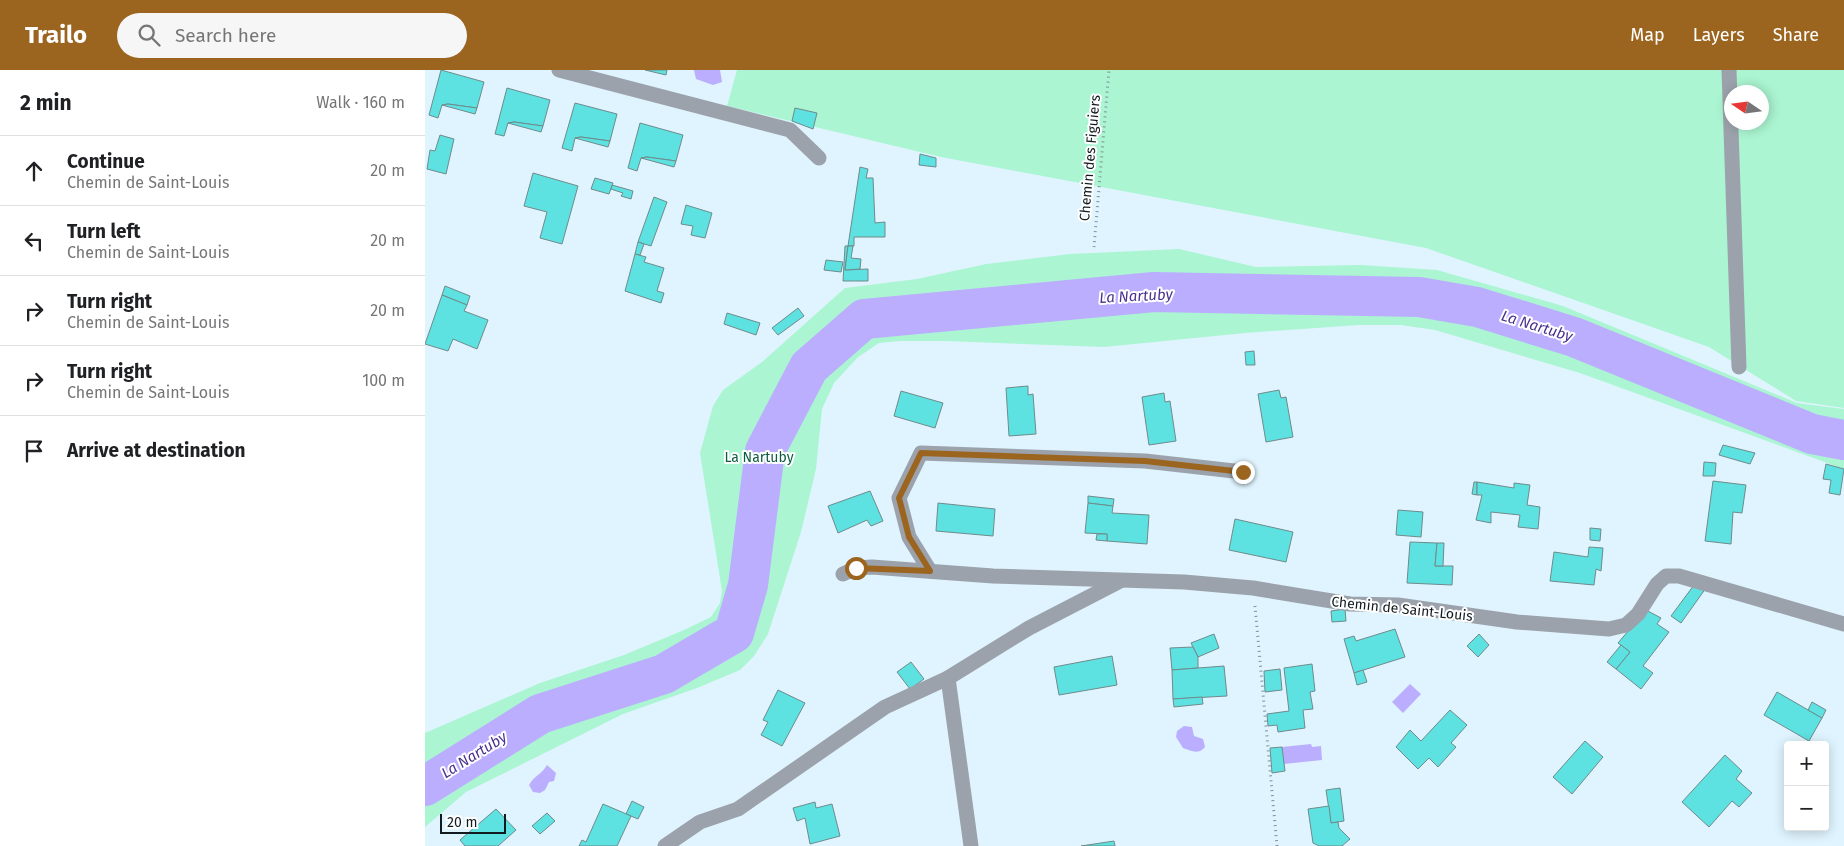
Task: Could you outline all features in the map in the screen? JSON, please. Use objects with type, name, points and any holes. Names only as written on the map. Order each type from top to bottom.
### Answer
[{"type":"street","points":[[559,70],[790,130],[819,158]]},
{"type":"street","points":[[1729,70],[1739,367]]},
{"type":"street","points":[[930,571],[909,537],[899,498],[921,453],[1145,461],[1243,472]]},
{"type":"street","name":"Chemin de Saint-Louis","points":[[843,574],[856,568],[872,567],[1184,582],[1253,588],[1350,604],[1398,605],[1517,622],[1609,629],[1626,625],[1638,614],[1657,584],[1666,576],[1679,576],[1844,624]]},
{"type":"street","points":[[665,846],[699,822],[738,809],[885,707],[948,678],[1029,628],[1122,580]]},
{"type":"street","points":[[948,678],[971,846]]},
{"type":"path","name":"Chemin des Figuiers","points":[[1094,247],[1109,70]]},
{"type":"path","points":[[1253,588],[1277,846]]},
{"type":"green space","points":[[737,70],[1844,70],[1844,408],[1796,401],[1709,347],[1426,248],[941,157],[727,106]]},
{"type":"green space","name":"La Nartuby","points":[[1179,249],[1256,267],[1361,265],[1437,270],[1563,306],[1797,403],[1844,409],[1844,469],[1580,373],[1435,330],[1401,325],[1359,325],[1245,333],[1104,347],[945,341],[879,343],[858,357],[834,383],[822,409],[816,469],[801,532],[768,634],[754,656],[740,670],[697,688],[623,714],[466,792],[425,827],[425,733],[540,683],[624,655],[711,617],[720,603],[722,591],[700,453],[713,406],[723,390],[762,362],[845,288],[917,279],[986,264],[1070,254]]},
{"type":"shaded area","points":[[694,70],[720,70],[722,82],[713,85],[696,79]]},
{"type":"shaded area","points":[[1410,684],[1421,694],[1403,713],[1392,702]]},
{"type":"shaded area","points":[[1184,726],[1192,727],[1194,736],[1203,739],[1205,747],[1195,752],[1183,748],[1176,737],[1177,731]]},
{"type":"shaded area","points":[[1311,744],[1312,747],[1321,746],[1322,760],[1284,764],[1282,747]]},
{"type":"shaded area","points":[[547,765],[556,773],[554,781],[549,782],[545,790],[540,793],[533,792],[529,785]]},
{"type":"building","points":[[441,70],[484,82],[477,108],[448,104],[442,105],[438,118],[429,115]]},
{"type":"building","points":[[645,70],[667,70],[666,75]]},
{"type":"building","points":[[507,88],[550,100],[543,126],[514,122],[508,123],[504,136],[495,134]]},
{"type":"building","points":[[575,103],[617,114],[610,141],[581,137],[575,138],[572,151],[562,148]]},
{"type":"building","points":[[448,104],[477,108],[475,114],[442,105]]},
{"type":"building","points":[[795,108],[817,113],[813,129],[792,121]]},
{"type":"building","points":[[514,122],[543,126],[541,132],[508,123]]},
{"type":"building","points":[[640,123],[683,135],[676,161],[647,157],[641,158],[637,171],[628,168]]},
{"type":"building","points":[[440,135],[454,139],[446,174],[427,169],[430,150],[435,151]]},
{"type":"building","points":[[581,137],[610,141],[608,147],[575,138]]},
{"type":"building","points":[[920,154],[936,158],[936,167],[919,165]]},
{"type":"building","points":[[647,157],[676,161],[674,167],[641,158]]},
{"type":"building","points":[[860,167],[868,169],[866,178],[873,178],[875,223],[885,222],[885,237],[854,237],[854,246],[848,246]]},
{"type":"building","points":[[533,173],[578,186],[562,244],[540,238],[547,212],[524,206]]},
{"type":"building","points":[[595,178],[613,183],[609,194],[591,189]]},
{"type":"building","points":[[612,185],[633,191],[631,199],[621,196],[623,193],[611,189]]},
{"type":"building","points":[[654,197],[667,202],[651,246],[638,242]]},
{"type":"building","points":[[686,205],[712,213],[705,238],[691,235],[693,226],[681,224]]},
{"type":"building","points":[[638,242],[644,244],[640,255],[635,254]]},
{"type":"building","points":[[845,246],[848,246],[845,270],[868,269],[868,281],[843,281]]},
{"type":"building","points":[[848,246],[853,246],[851,258],[861,259],[860,269],[845,270]]},
{"type":"building","points":[[635,254],[646,257],[644,262],[664,268],[657,291],[664,293],[661,303],[625,291]]},
{"type":"building","points":[[826,260],[843,262],[841,272],[824,270]]},
{"type":"building","points":[[445,286],[470,296],[467,305],[442,295]]},
{"type":"building","points":[[442,295],[467,305],[464,311],[488,320],[477,349],[453,339],[448,351],[425,344]]},
{"type":"building","points":[[798,308],[804,316],[778,335],[772,328]]},
{"type":"building","points":[[727,313],[760,323],[756,335],[724,324]]},
{"type":"building","points":[[1254,351],[1255,365],[1246,365],[1245,352]]},
{"type":"building","points":[[1028,386],[1028,395],[1033,394],[1036,434],[1009,436],[1006,388]]},
{"type":"building","points":[[1279,390],[1281,398],[1286,397],[1293,437],[1266,442],[1258,394]]},
{"type":"building","points":[[901,391],[943,403],[935,428],[894,416]]},
{"type":"building","points":[[1164,393],[1165,402],[1170,401],[1176,441],[1149,445],[1142,397]]},
{"type":"building","points":[[1723,445],[1755,453],[1750,464],[1719,455]]},
{"type":"building","points":[[1704,462],[1716,463],[1715,476],[1703,476]]},
{"type":"building","points":[[1826,464],[1844,469],[1840,495],[1829,493],[1831,480],[1823,479]]},
{"type":"building","points":[[1713,481],[1746,485],[1742,513],[1733,512],[1731,544],[1705,541]]},
{"type":"building","points":[[1474,482],[1477,482],[1477,495],[1472,494]]},
{"type":"building","points":[[1477,482],[1514,488],[1514,483],[1530,485],[1527,505],[1540,507],[1538,529],[1518,527],[1520,515],[1491,512],[1491,523],[1476,520],[1482,495],[1477,495]]},
{"type":"building","points":[[870,491],[883,521],[871,526],[867,520],[838,533],[828,506]]},
{"type":"building","points":[[1088,496],[1114,499],[1113,506],[1088,503]]},
{"type":"building","points":[[938,503],[995,509],[993,536],[936,531]]},
{"type":"building","points":[[1088,503],[1113,506],[1112,513],[1149,515],[1147,544],[1107,541],[1107,534],[1085,533]]},
{"type":"building","points":[[1398,510],[1423,512],[1421,537],[1396,535]]},
{"type":"building","points":[[1235,519],[1293,532],[1286,562],[1229,550]]},
{"type":"building","points":[[1590,528],[1601,529],[1600,541],[1590,540]]},
{"type":"building","points":[[1097,534],[1107,534],[1107,541],[1096,540]]},
{"type":"building","points":[[1410,542],[1437,543],[1435,566],[1453,566],[1452,585],[1407,583]]},
{"type":"building","points":[[1437,543],[1444,543],[1443,566],[1435,566]]},
{"type":"building","points":[[1589,547],[1603,548],[1601,571],[1596,569],[1594,585],[1550,581],[1554,552],[1588,557]]},
{"type":"building","points":[[1694,585],[1706,588],[1681,623],[1671,616]]},
{"type":"building","points":[[1345,609],[1346,621],[1332,622],[1331,611]]},
{"type":"building","points":[[1646,610],[1661,618],[1657,624],[1669,632],[1643,666],[1653,673],[1641,689],[1616,669],[1630,652],[1618,643]]},
{"type":"building","points":[[1395,629],[1405,657],[1354,673],[1344,639],[1354,636],[1356,641]]},
{"type":"building","points":[[1214,634],[1219,648],[1198,657],[1191,643]]},
{"type":"building","points":[[1479,634],[1489,645],[1478,657],[1467,646]]},
{"type":"building","points":[[1621,645],[1630,652],[1616,669],[1607,662]]},
{"type":"building","points":[[1193,647],[1198,657],[1198,668],[1172,670],[1170,648]]},
{"type":"building","points":[[1112,656],[1117,685],[1059,695],[1054,667]]},
{"type":"building","points":[[911,662],[924,679],[910,689],[897,672]]},
{"type":"building","points":[[1312,664],[1315,691],[1310,692],[1313,709],[1303,710],[1305,728],[1278,732],[1277,725],[1268,726],[1267,714],[1289,711],[1284,668]]},
{"type":"building","points":[[1224,666],[1227,696],[1173,699],[1172,670]]},
{"type":"building","points":[[1280,669],[1282,690],[1265,692],[1264,671]]},
{"type":"building","points":[[1363,670],[1367,682],[1357,685],[1354,673]]},
{"type":"building","points":[[778,690],[805,703],[782,746],[761,735],[768,722],[763,720]]},
{"type":"building","points":[[1777,692],[1822,718],[1809,741],[1764,715]]},
{"type":"building","points":[[1202,697],[1203,704],[1174,707],[1173,699]]},
{"type":"building","points":[[1812,702],[1826,710],[1822,718],[1808,710]]},
{"type":"building","points":[[1450,710],[1467,725],[1451,743],[1456,747],[1438,767],[1429,758],[1418,769],[1396,747],[1410,730],[1421,741]]},
{"type":"building","points":[[1585,741],[1603,757],[1572,794],[1553,777]]},
{"type":"building","points":[[1282,747],[1285,771],[1272,773],[1270,748]]},
{"type":"building","points":[[1725,755],[1742,771],[1736,779],[1752,793],[1739,807],[1732,801],[1709,827],[1682,802]]},
{"type":"building","points":[[1340,788],[1344,821],[1331,823],[1326,790]]},
{"type":"building","points":[[632,801],[644,807],[638,819],[626,814]]},
{"type":"building","points":[[815,802],[816,808],[832,804],[840,836],[810,844],[805,818],[797,821],[793,808]]},
{"type":"building","points":[[603,804],[631,816],[617,846],[579,846],[582,840],[586,842]]},
{"type":"building","points":[[1329,806],[1331,823],[1338,822],[1339,828],[1350,839],[1342,846],[1319,846],[1313,843],[1308,809]]},
{"type":"building","points":[[496,809],[516,830],[498,846],[465,846],[460,840]]},
{"type":"building","points":[[547,813],[555,821],[540,834],[532,826]]},
{"type":"building","points":[[1114,841],[1115,846],[1081,846]]},
{"type":"waterway","name":"La Nartuby","points":[[425,786],[540,714],[664,674],[734,633],[748,585],[765,451],[809,367],[864,319],[1154,292],[1419,297],[1477,307],[1574,337],[1812,434],[1844,440]]},
{"type":"route","points":[[856,568],[872,567],[930,571],[909,537],[899,498],[921,453],[1145,461],[1243,472]]}]
